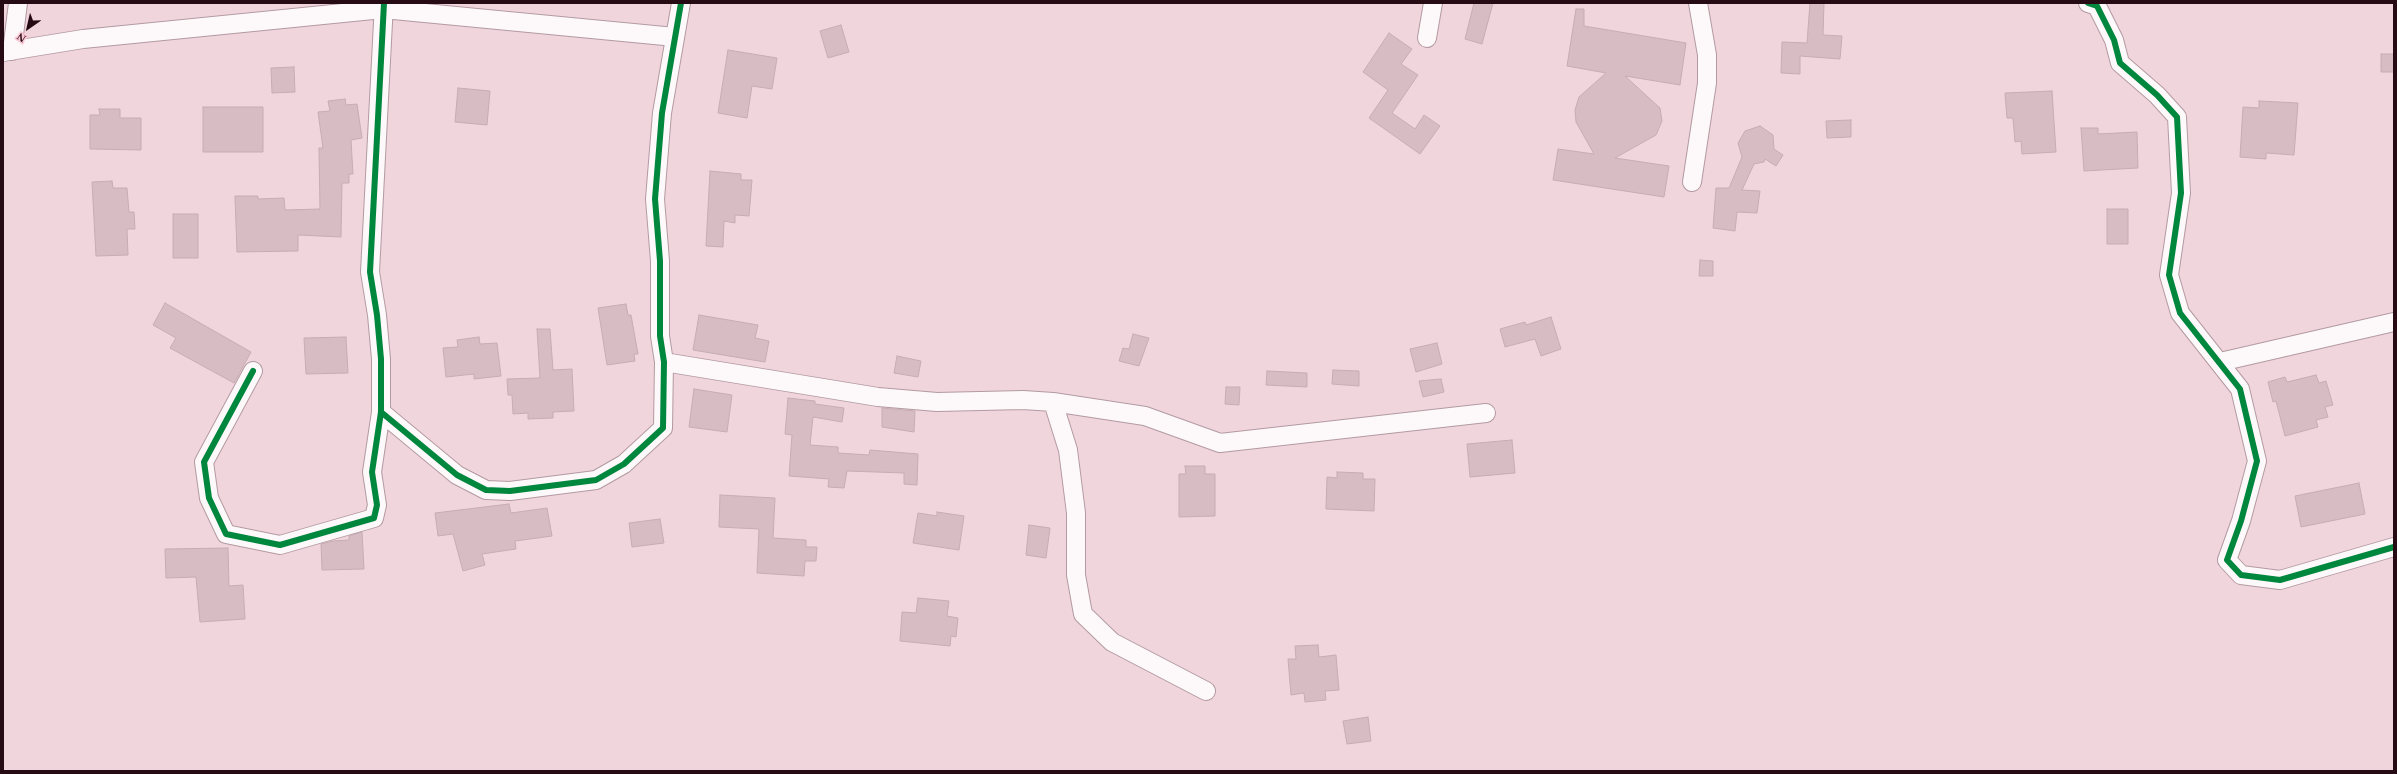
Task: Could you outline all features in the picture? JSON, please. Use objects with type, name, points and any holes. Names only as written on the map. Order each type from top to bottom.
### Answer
[{"type":"street","points":[[18,3],[7,52],[83,39],[384,6],[675,37]]},
{"type":"street","points":[[381,412],[457,475],[486,490],[510,491],[596,480],[624,464],[663,428],[664,362],[660,336],[660,261],[655,199],[662,113],[681,3]]},
{"type":"street","points":[[1427,38],[1433,3]]},
{"type":"street","points":[[1692,182],[1707,84],[1707,55],[1698,3]]},
{"type":"street","points":[[2088,3],[2097,6],[2114,40],[2120,63],[2178,117],[2181,193],[2169,275],[2180,313],[2240,389],[2257,461],[2241,522],[2227,560],[2241,575],[2280,580],[2394,547]]},
{"type":"street","points":[[253,371],[204,462],[209,498],[226,534],[280,545],[374,518],[377,505],[372,472],[381,412],[378,322],[370,272],[381,93],[384,6]]},
{"type":"street","points":[[2220,362],[2394,322]]},
{"type":"street","points":[[664,362],[878,397],[937,402],[1023,400],[1053,402],[1145,416],[1220,443],[1486,413]]},
{"type":"street","points":[[1053,402],[1068,450],[1076,513],[1076,576],[1083,614],[1112,642],[1206,691]]},
{"type":"building","points":[[1474,3],[1493,3],[1482,44],[1465,39]]},
{"type":"building","points":[[1810,3],[1824,3],[1823,35],[1842,36],[1840,59],[1800,56],[1800,74],[1781,73],[1782,42],[1807,43]]},
{"type":"building","points":[[1576,9],[1584,9],[1584,26],[1686,43],[1680,85],[1625,76],[1660,108],[1662,121],[1656,135],[1615,158],[1669,166],[1664,197],[1553,180],[1558,149],[1594,154],[1576,122],[1575,110],[1579,97],[1606,73],[1567,66]]},
{"type":"building","points":[[841,25],[849,52],[828,58],[820,31]]},
{"type":"building","points":[[1389,33],[1412,49],[1401,64],[1418,75],[1392,113],[1415,129],[1424,115],[1440,126],[1420,154],[1369,118],[1388,90],[1363,72]]},
{"type":"building","points":[[728,50],[777,58],[772,89],[752,86],[747,118],[718,113]]},
{"type":"building","points":[[2381,54],[2394,54],[2394,72],[2381,72]]},
{"type":"building","points":[[294,67],[295,92],[272,93],[271,68]]},
{"type":"building","points":[[458,88],[490,91],[487,125],[455,122]]},
{"type":"building","points":[[2052,91],[2056,152],[2022,154],[2021,141],[2015,142],[2013,118],[2007,118],[2005,93]]},
{"type":"building","points":[[345,99],[346,105],[357,104],[362,138],[351,140],[353,174],[349,174],[349,183],[342,183],[341,237],[298,235],[298,251],[237,252],[235,196],[258,196],[258,199],[284,198],[285,210],[320,209],[319,148],[323,148],[318,112],[330,111],[328,101]]},
{"type":"building","points":[[2259,101],[2298,103],[2294,155],[2266,153],[2266,159],[2240,157],[2243,107],[2259,108]]},
{"type":"building","points":[[203,107],[263,107],[263,152],[203,152]]},
{"type":"building","points":[[99,109],[120,109],[120,118],[141,118],[141,150],[90,149],[90,115],[100,115]]},
{"type":"building","points":[[1851,120],[1851,137],[1827,138],[1826,121]]},
{"type":"building","points":[[1760,126],[1773,135],[1774,149],[1783,155],[1776,166],[1765,159],[1764,162],[1754,164],[1742,190],[1760,191],[1757,213],[1737,212],[1735,231],[1713,228],[1716,188],[1729,188],[1742,157],[1738,143],[1745,131]]},
{"type":"building","points":[[2081,128],[2098,128],[2098,134],[2137,132],[2138,168],[2084,171]]},
{"type":"building","points":[[710,171],[741,174],[741,180],[752,180],[749,216],[735,215],[735,223],[724,221],[723,247],[706,246]]},
{"type":"building","points":[[112,181],[113,188],[127,188],[129,212],[134,212],[135,229],[127,229],[128,255],[96,256],[92,182]]},
{"type":"building","points":[[2107,209],[2128,209],[2128,244],[2107,244]]},
{"type":"building","points":[[173,214],[198,214],[198,258],[173,258]]},
{"type":"building","points":[[1700,260],[1713,261],[1713,276],[1699,276]]},
{"type":"building","points":[[165,303],[251,352],[234,383],[170,348],[176,338],[153,325]]},
{"type":"building","points":[[626,304],[628,315],[631,315],[638,354],[634,354],[635,361],[607,365],[598,308]]},
{"type":"building","points":[[699,315],[758,325],[755,338],[769,341],[765,362],[693,350]]},
{"type":"building","points":[[1551,317],[1561,349],[1541,356],[1535,339],[1505,347],[1500,329],[1525,322],[1526,325]]},
{"type":"building","points":[[537,329],[550,329],[553,370],[572,369],[574,411],[553,412],[553,418],[528,419],[528,413],[513,414],[512,395],[508,395],[507,379],[540,378]]},
{"type":"building","points":[[1133,334],[1149,338],[1139,366],[1119,361],[1123,348],[1129,349]]},
{"type":"building","points":[[346,337],[348,373],[306,374],[304,338]]},
{"type":"building","points":[[479,337],[480,344],[497,343],[501,376],[474,379],[474,374],[446,377],[443,348],[458,347],[457,340]]},
{"type":"building","points":[[1437,343],[1442,364],[1416,372],[1410,349]]},
{"type":"building","points":[[897,356],[921,361],[918,377],[894,373]]},
{"type":"building","points":[[1333,370],[1359,371],[1359,386],[1332,384]]},
{"type":"building","points":[[1267,371],[1307,373],[1307,387],[1266,385]]},
{"type":"building","points":[[2316,375],[2319,383],[2326,381],[2333,405],[2325,407],[2328,417],[2316,420],[2318,427],[2285,436],[2276,401],[2273,402],[2268,382],[2285,377],[2287,382]]},
{"type":"building","points":[[1441,379],[1444,392],[1423,397],[1419,381]]},
{"type":"building","points":[[1226,387],[1240,387],[1239,405],[1225,404]]},
{"type":"building","points":[[694,389],[732,395],[727,432],[689,427]]},
{"type":"building","points":[[788,398],[815,401],[815,404],[844,408],[842,422],[813,417],[810,445],[838,447],[838,453],[869,455],[870,450],[918,454],[917,485],[904,484],[904,473],[847,471],[844,488],[828,487],[829,479],[789,476],[792,435],[785,434]]},
{"type":"building","points":[[882,408],[915,411],[914,432],[882,427]]},
{"type":"building","points":[[1512,440],[1515,473],[1470,477],[1467,444]]},
{"type":"building","points":[[1185,466],[1205,466],[1205,474],[1215,474],[1215,516],[1179,517],[1179,474],[1186,474]]},
{"type":"building","points":[[1337,472],[1363,473],[1363,479],[1375,479],[1374,511],[1326,509],[1327,477],[1337,478]]},
{"type":"building","points":[[2359,483],[2365,514],[2301,527],[2295,496]]},
{"type":"building","points":[[720,495],[775,498],[773,538],[806,540],[806,547],[817,547],[816,561],[805,561],[804,576],[757,573],[759,529],[719,527]]},
{"type":"building","points":[[509,504],[511,513],[547,508],[552,536],[515,541],[516,549],[482,554],[485,565],[463,571],[453,534],[438,536],[435,513]]},
{"type":"building","points":[[937,512],[964,516],[959,550],[913,543],[918,513],[937,516]]},
{"type":"building","points":[[660,519],[664,543],[632,547],[629,523]]},
{"type":"building","points":[[1029,525],[1050,528],[1046,558],[1026,555]]},
{"type":"building","points":[[362,532],[364,569],[322,570],[321,544],[333,541],[349,540],[349,536]]},
{"type":"building","points":[[228,548],[229,586],[243,585],[245,619],[200,622],[196,577],[166,578],[165,549]]},
{"type":"building","points":[[918,598],[949,601],[947,616],[958,618],[956,637],[951,636],[950,646],[900,641],[902,612],[916,613]]},
{"type":"building","points":[[1318,645],[1319,657],[1336,655],[1339,690],[1325,691],[1326,700],[1305,702],[1304,693],[1291,695],[1288,659],[1296,659],[1295,646]]},
{"type":"building","points":[[1368,717],[1371,741],[1347,744],[1343,721]]},
{"type":"cycle path","points":[[253,371],[204,462],[209,498],[226,534],[280,545],[374,518],[377,505],[372,472],[381,412],[381,359],[377,315],[370,272],[384,3]]},
{"type":"cycle path","points":[[381,412],[457,475],[486,490],[510,491],[596,480],[624,464],[663,428],[664,362],[660,336],[660,261],[655,199],[662,113],[681,3]]},
{"type":"cycle path","points":[[2088,3],[2097,6],[2114,40],[2120,63],[2157,95],[2177,117],[2181,193],[2169,275],[2180,313],[2240,389],[2257,461],[2241,521],[2227,560],[2241,575],[2280,580],[2394,547]]}]
